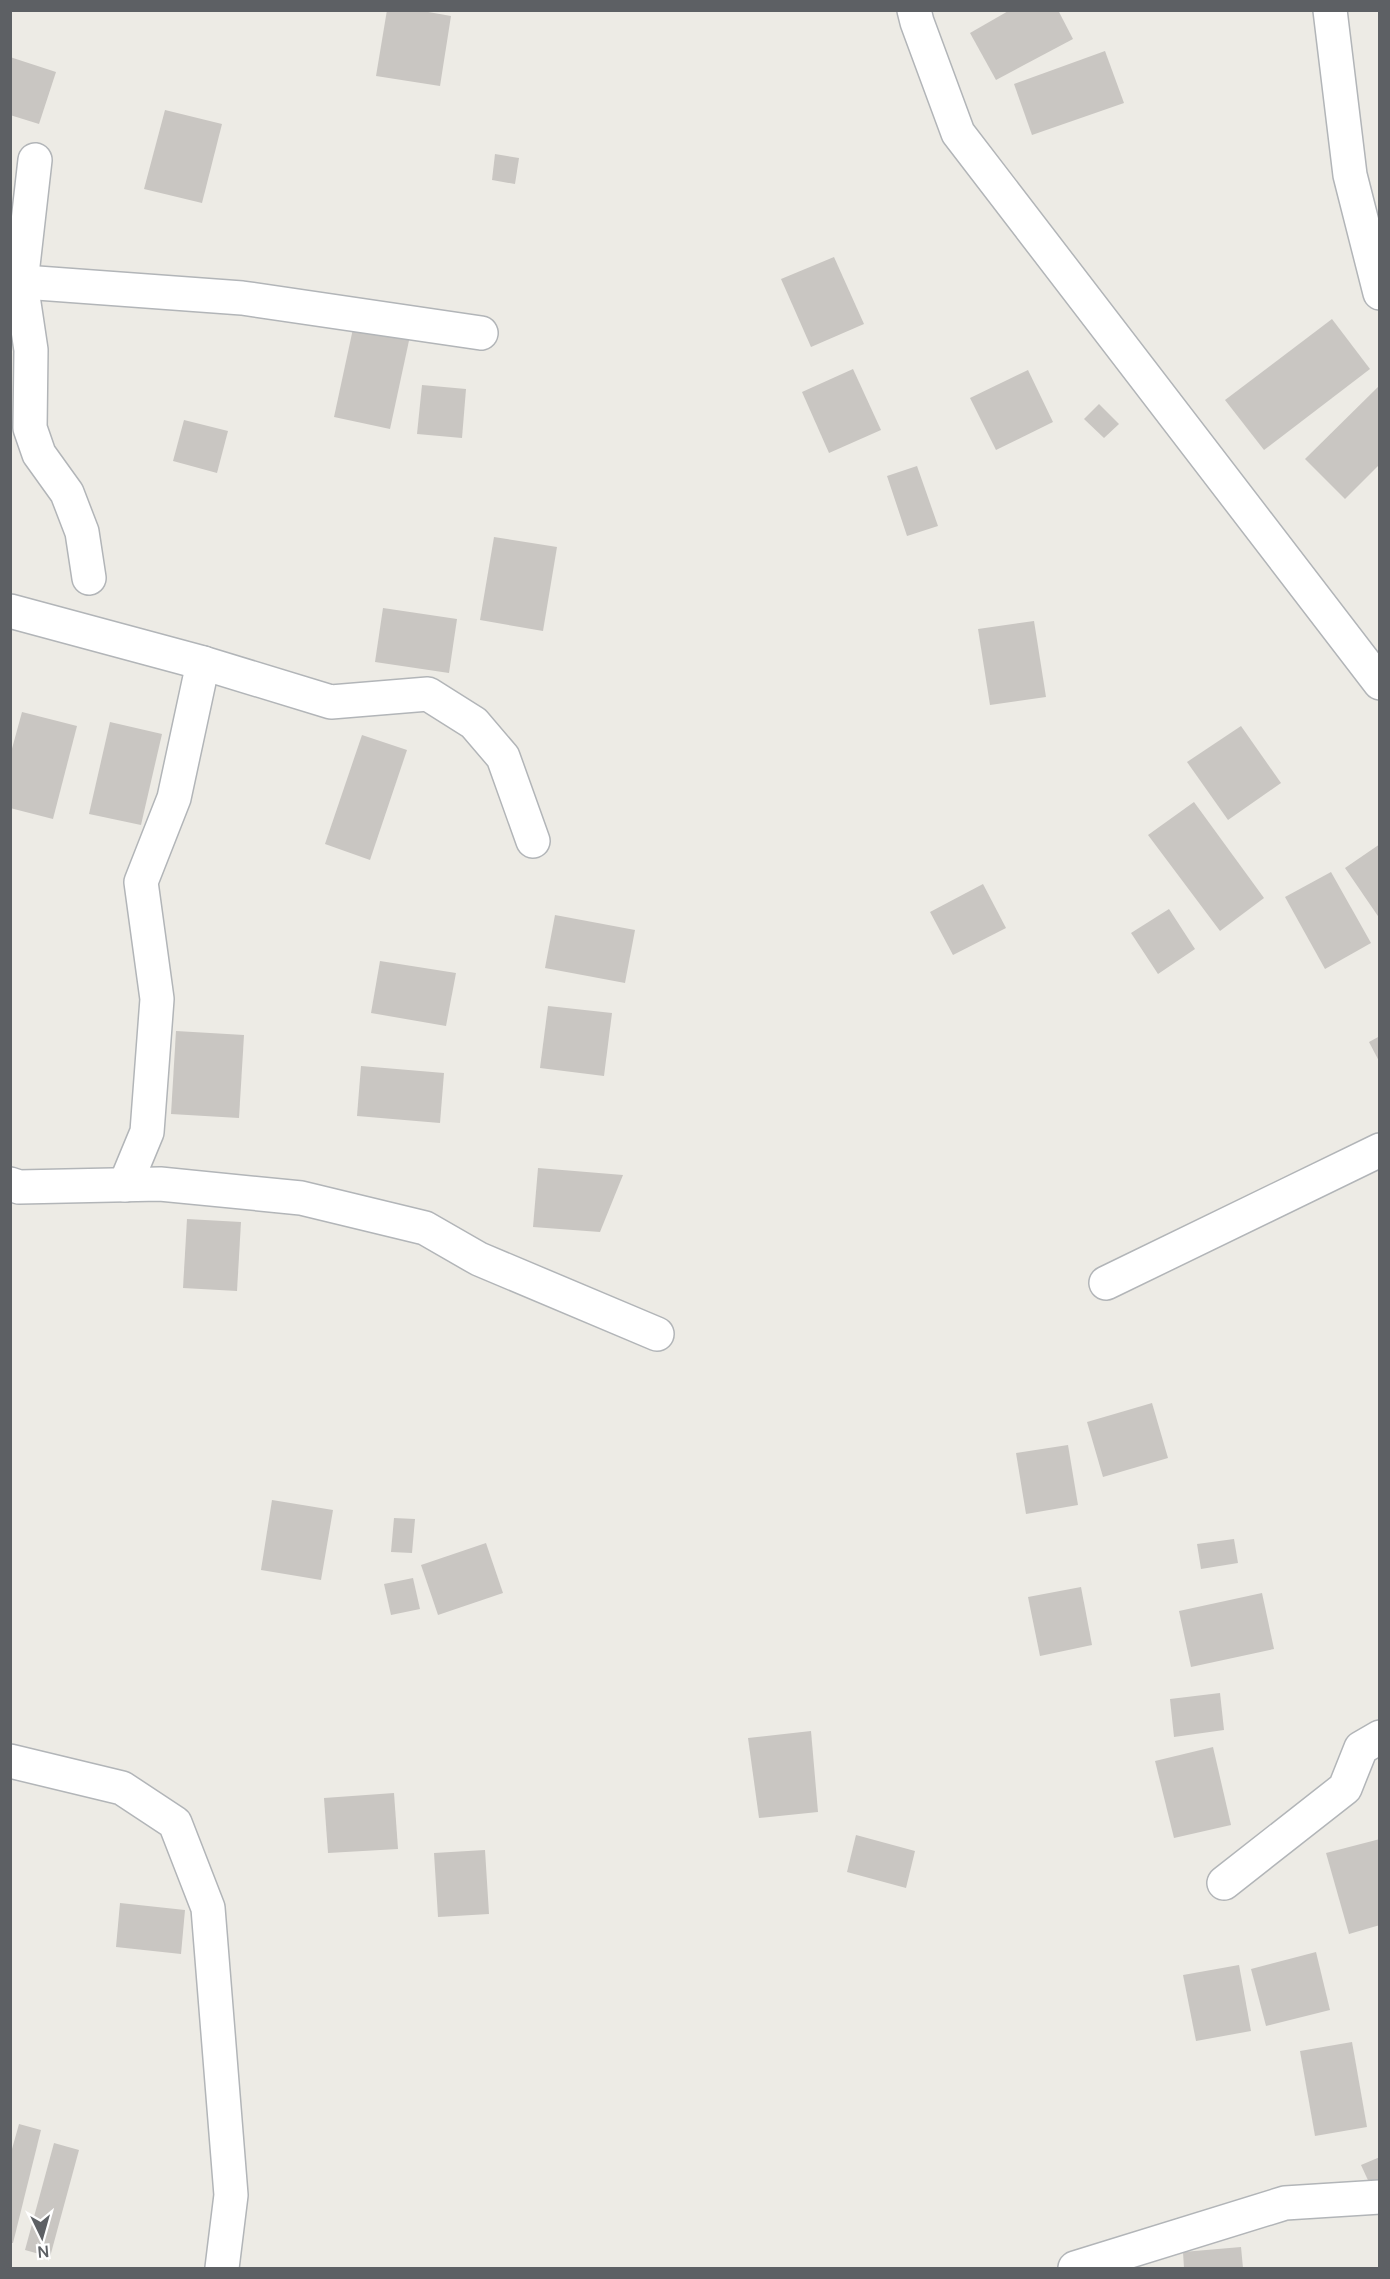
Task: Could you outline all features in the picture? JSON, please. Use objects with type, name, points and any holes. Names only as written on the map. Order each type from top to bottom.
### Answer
[{"type":"street","points":[[914,10],[958,133],[1380,684]]},
{"type":"street","points":[[1330,10],[1350,175],[1380,293]]},
{"type":"street","points":[[35,160],[16,282],[32,351],[30,428],[39,454],[67,493],[82,532],[89,578]]},
{"type":"street","points":[[16,282],[242,298],[481,333]]},
{"type":"street","points":[[10,611],[203,663],[331,702],[428,694],[474,723],[504,757],[533,841]]},
{"type":"street","points":[[125,1185],[147,1132],[157,999],[141,882],[174,798],[203,663]]},
{"type":"street","points":[[1106,1283],[1380,1150]]},
{"type":"street","points":[[10,1185],[19,1187],[160,1184],[301,1198],[425,1228],[479,1259],[657,1334]]},
{"type":"street","points":[[1224,1883],[1345,1788],[1361,1748],[1380,1737]]},
{"type":"street","points":[[10,1761],[122,1788],[175,1823],[208,1908],[231,2195],[222,2268]]},
{"type":"street","points":[[1075,2268],[1285,2204],[1380,2197]]},
{"type":"building","points":[[387,10],[417,10],[451,16],[440,86],[376,76]]},
{"type":"building","points":[[1010,10],[1058,10],[1073,39],[996,80],[970,33]]},
{"type":"building","points":[[1105,51],[1124,103],[1032,135],[1014,84]]},
{"type":"building","points":[[10,57],[56,72],[39,124],[10,115]]},
{"type":"building","points":[[165,110],[222,124],[202,203],[144,189]]},
{"type":"building","points":[[495,154],[519,158],[515,184],[492,180]]},
{"type":"building","points":[[834,257],[864,324],[811,347],[781,279]]},
{"type":"building","points":[[1332,319],[1370,369],[1264,450],[1225,400]]},
{"type":"building","points":[[354,324],[410,336],[390,429],[334,417]]},
{"type":"building","points":[[853,369],[881,430],[829,453],[802,392]]},
{"type":"building","points":[[1028,370],[1053,422],[996,450],[970,398]]},
{"type":"building","points":[[422,385],[466,389],[462,438],[417,434]]},
{"type":"building","points":[[1380,385],[1380,464],[1345,499],[1305,459]]},
{"type":"building","points":[[1099,404],[1119,424],[1104,438],[1084,419]]},
{"type":"building","points":[[184,420],[228,431],[217,473],[173,461]]},
{"type":"building","points":[[917,466],[938,526],[907,536],[887,476]]},
{"type":"building","points":[[494,537],[557,547],[543,631],[480,620]]},
{"type":"building","points":[[383,608],[457,619],[449,673],[375,662]]},
{"type":"building","points":[[1034,621],[1046,697],[990,705],[978,629]]},
{"type":"building","points":[[22,712],[77,726],[53,819],[10,808],[10,756]]},
{"type":"building","points":[[110,722],[162,734],[141,825],[89,814]]},
{"type":"building","points":[[1241,726],[1281,783],[1228,820],[1187,762]]},
{"type":"building","points":[[362,735],[407,750],[370,860],[325,844]]},
{"type":"building","points":[[1194,802],[1264,898],[1220,931],[1148,835]]},
{"type":"building","points":[[1380,844],[1380,919],[1345,868]]},
{"type":"building","points":[[1331,872],[1371,943],[1325,969],[1285,897]]},
{"type":"building","points":[[983,884],[1006,928],[953,955],[930,912]]},
{"type":"building","points":[[1169,909],[1195,949],[1158,974],[1131,933]]},
{"type":"building","points":[[555,915],[635,930],[625,983],[545,968]]},
{"type":"building","points":[[380,961],[456,973],[446,1026],[371,1013]]},
{"type":"building","points":[[548,1006],[612,1013],[604,1076],[540,1068]]},
{"type":"building","points":[[176,1031],[244,1035],[239,1118],[171,1114]]},
{"type":"building","points":[[1380,1036],[1380,1063],[1369,1042]]},
{"type":"building","points":[[361,1066],[444,1073],[440,1123],[357,1116]]},
{"type":"building","points":[[538,1168],[623,1175],[600,1232],[533,1227]]},
{"type":"building","points":[[187,1219],[241,1222],[237,1291],[183,1288]]},
{"type":"building","points":[[1152,1403],[1168,1458],[1103,1477],[1087,1422]]},
{"type":"building","points":[[1068,1445],[1078,1505],[1026,1514],[1016,1453]]},
{"type":"building","points":[[272,1500],[333,1510],[321,1580],[261,1570]]},
{"type":"building","points":[[394,1518],[415,1519],[412,1553],[391,1552]]},
{"type":"building","points":[[1234,1539],[1238,1563],[1201,1569],[1197,1544]]},
{"type":"building","points":[[486,1543],[503,1593],[438,1615],[421,1565]]},
{"type":"building","points":[[413,1578],[420,1609],[391,1615],[384,1584]]},
{"type":"building","points":[[1081,1587],[1092,1645],[1040,1656],[1028,1597]]},
{"type":"building","points":[[1262,1593],[1274,1649],[1191,1667],[1179,1611]]},
{"type":"building","points":[[1220,1693],[1224,1730],[1174,1737],[1170,1699]]},
{"type":"building","points":[[811,1731],[818,1812],[759,1818],[748,1738]]},
{"type":"building","points":[[1213,1747],[1231,1825],[1174,1838],[1155,1761]]},
{"type":"building","points":[[394,1793],[398,1849],[328,1853],[324,1798]]},
{"type":"building","points":[[856,1835],[915,1851],[906,1888],[847,1872]]},
{"type":"building","points":[[1380,1839],[1380,1925],[1349,1934],[1326,1853]]},
{"type":"building","points":[[485,1850],[489,1914],[438,1917],[434,1853]]},
{"type":"building","points":[[120,1903],[185,1910],[181,1954],[116,1947]]},
{"type":"building","points":[[1316,1952],[1330,2010],[1266,2026],[1251,1969]]},
{"type":"building","points":[[1239,1965],[1251,2031],[1196,2041],[1183,1975]]},
{"type":"building","points":[[1352,2042],[1367,2127],[1315,2136],[1300,2051]]},
{"type":"building","points":[[19,2124],[41,2130],[13,2243],[10,2243],[10,2156]]},
{"type":"building","points":[[54,2143],[79,2150],[50,2257],[25,2250]]},
{"type":"building","points":[[1380,2157],[1380,2185],[1372,2189],[1361,2165]]},
{"type":"building","points":[[1241,2247],[1243,2268],[1184,2268],[1183,2252]]}]
